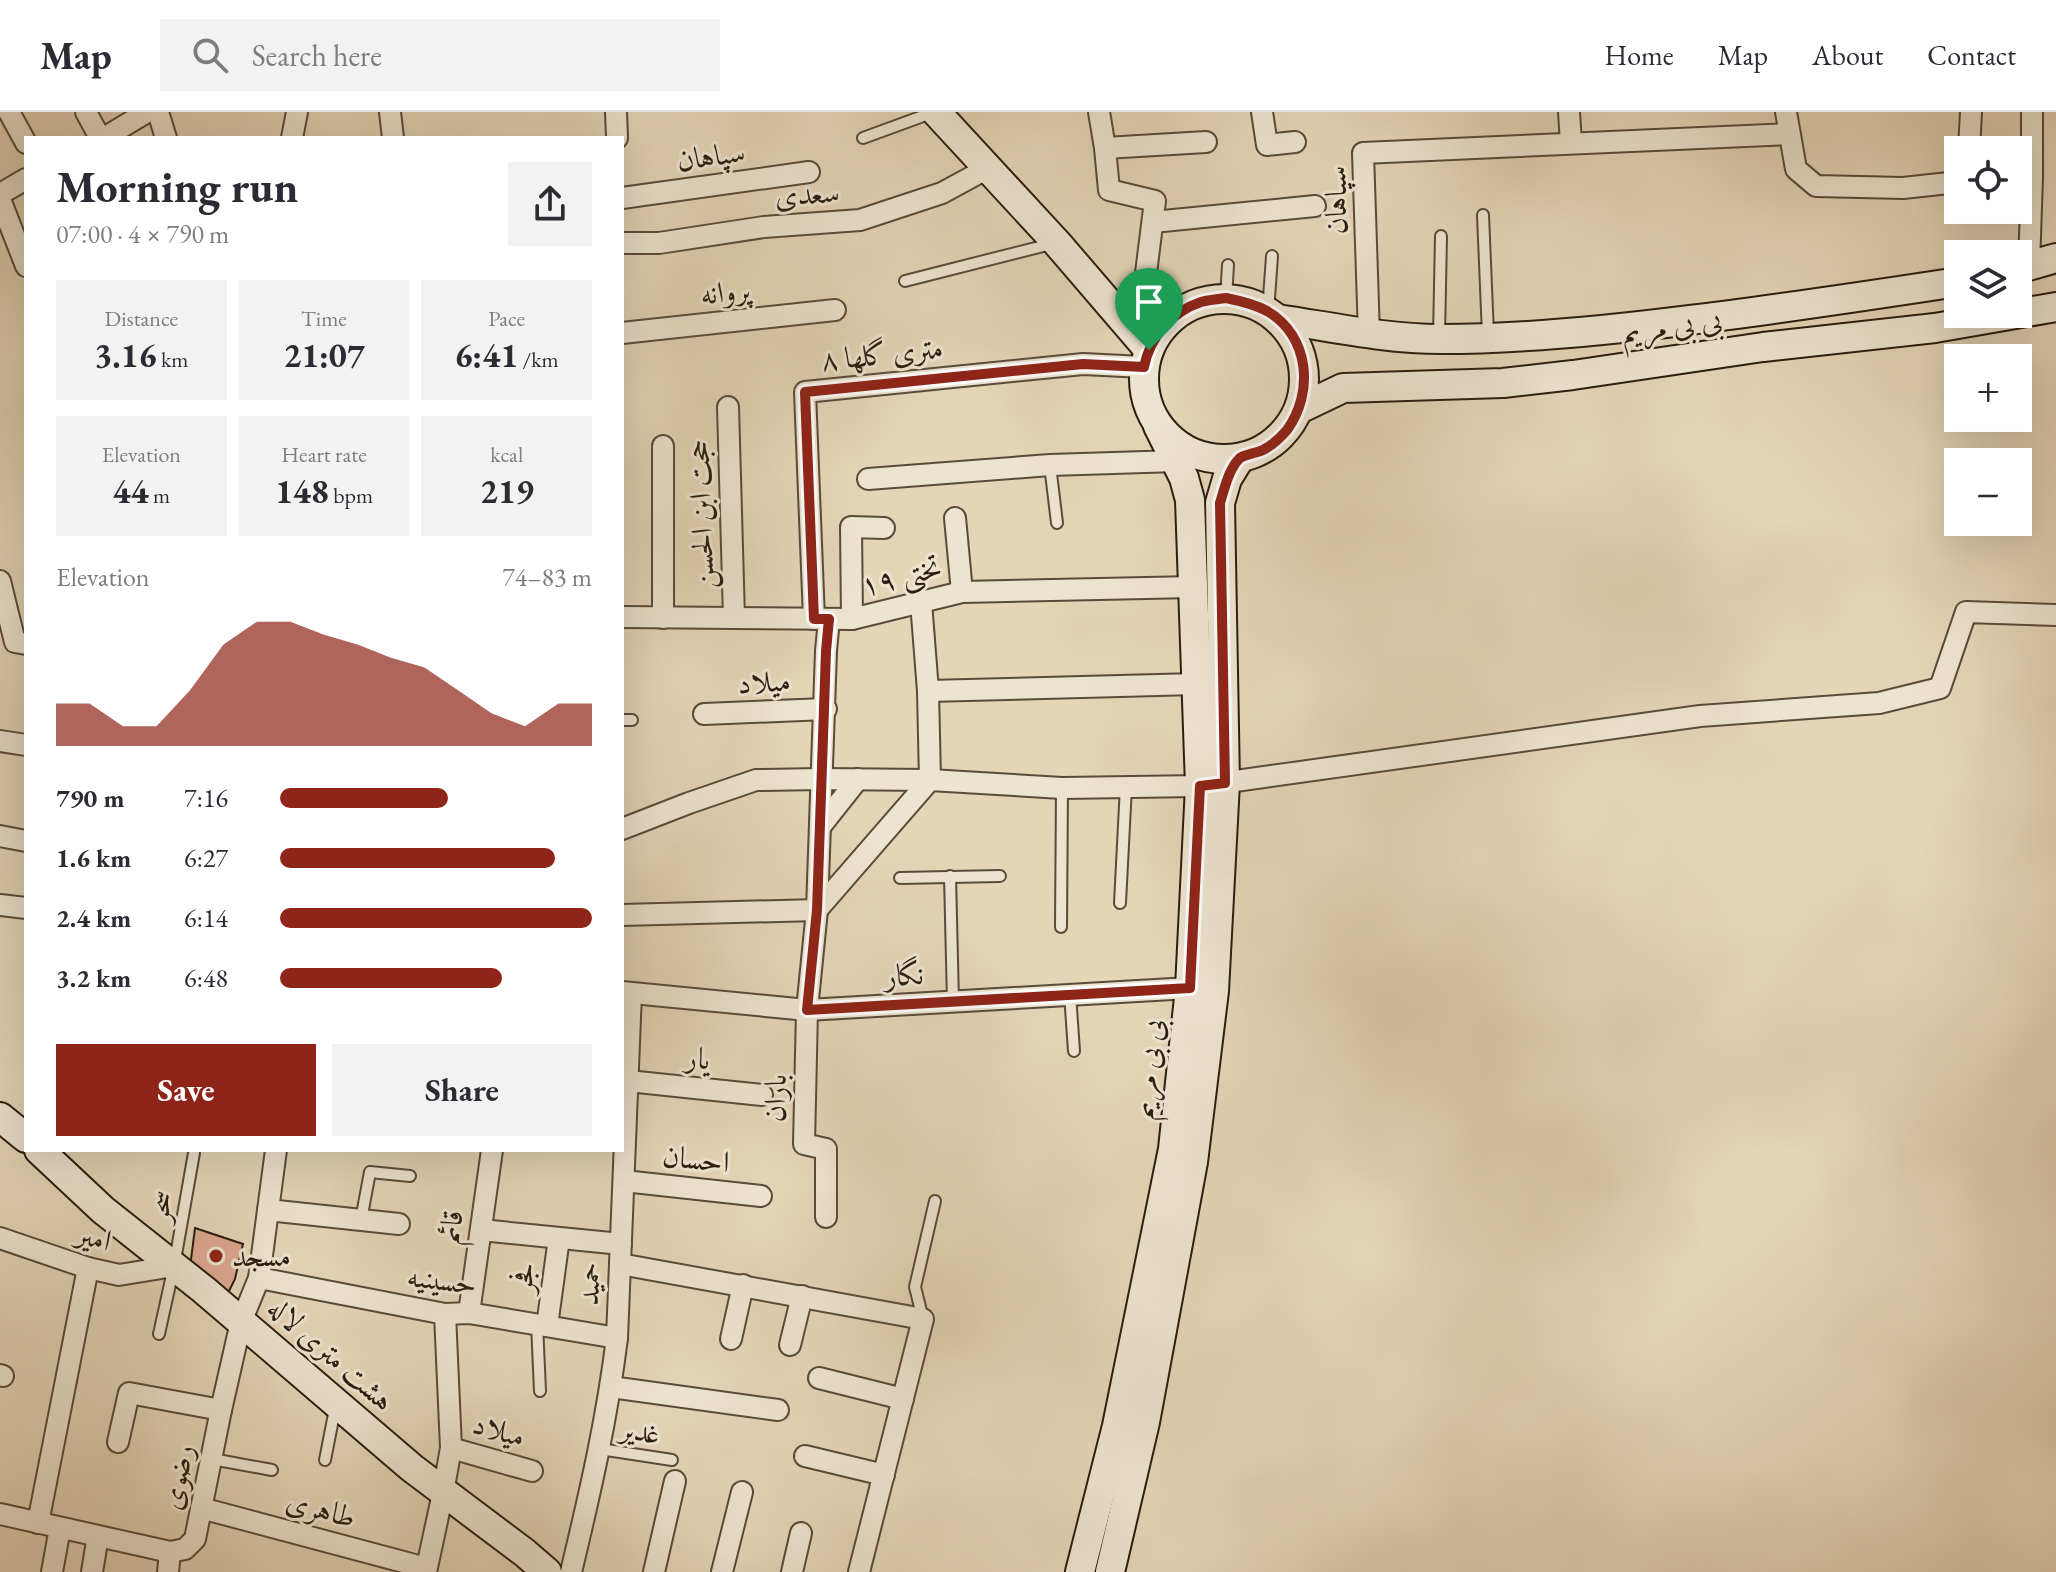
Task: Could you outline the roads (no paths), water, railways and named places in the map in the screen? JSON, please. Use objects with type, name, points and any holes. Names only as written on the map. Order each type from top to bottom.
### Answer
[{"type":"street","points":[[9,112],[24,139]]},
{"type":"street","points":[[86,112],[101,136]]},
{"type":"street","points":[[105,136],[147,112]]},
{"type":"street","points":[[158,112],[165,136]]},
{"type":"street","points":[[292,136],[297,112]]},
{"type":"street","points":[[390,112],[393,136]]},
{"type":"street","points":[[616,112],[617,136]]},
{"type":"street","points":[[935,112],[1057,243],[1144,351]]},
{"type":"street","points":[[1099,112],[1109,190],[1155,201],[1144,351],[1146,398],[1158,426],[1175,443],[1195,454],[1217,459],[1240,458],[1265,449],[1285,432],[1299,409],[1305,386],[1305,369],[1298,345],[1273,315],[1248,302],[1226,298],[1202,302],[1180,312],[1144,351]]},
{"type":"street","points":[[1262,112],[1267,145],[1295,142]]},
{"type":"street","points":[[1569,112],[1571,143]]},
{"type":"street","points":[[1786,112],[1796,169],[1816,186],[1903,188],[1944,184]]},
{"type":"street","points":[[1970,136],[1971,112]]},
{"type":"street","points":[[2029,136],[2032,112]]},
{"type":"street","name":"سپاهان","points":[[1369,335],[1363,153],[1789,134]]},
{"type":"street","points":[[1105,148],[1206,142]]},
{"type":"street","name":"سعدی","points":[[624,243],[659,243],[764,227],[860,220],[942,193],[988,168]]},
{"type":"street","name":"سپاهان","points":[[624,198],[809,172]]},
{"type":"street","points":[[24,180],[0,196],[24,261]]},
{"type":"street","points":[[1153,222],[1315,206]]},
{"type":"street","points":[[2030,224],[2034,264]]},
{"type":"street","name":"بی بی مریم","points":[[1273,315],[1369,335],[1439,339],[1488,337],[1608,330],[1758,312],[1944,284]]},
{"type":"street","name":"بی بی مریم","points":[[1299,409],[1343,388],[1503,383],[1763,347],[1935,328],[2056,307]]},
{"type":"street","name":"پروانه","points":[[624,333],[835,310]]},
{"type":"street","name":"۸ متری گلها","points":[[822,619],[805,392],[1083,364],[1144,351]]},
{"type":"street","name":"حجت ابن الحسن","points":[[728,407],[734,618]]},
{"type":"street","name":"بی بی مریم","points":[[1080,1572],[1117,1426],[1173,1149],[1212,784],[1196,684],[1190,500],[1177,461],[1158,426]]},
{"type":"street","points":[[663,446],[663,618]]},
{"type":"street","name":"بی بی مریم","points":[[1110,1572],[1145,1422],[1193,1162],[1214,991],[1212,784],[1220,503],[1227,479],[1240,458]]},
{"type":"street","points":[[868,479],[1050,465],[1177,461]]},
{"type":"street","points":[[955,518],[962,592]]},
{"type":"street","points":[[852,619],[851,527],[884,528]]},
{"type":"street","points":[[0,581],[14,642]]},
{"type":"street","name":"تختی ۱۹","points":[[624,617],[852,619],[962,592],[1194,587]]},
{"type":"street","points":[[624,915],[817,910],[930,780],[928,691],[921,602]]},
{"type":"street","points":[[624,828],[756,780],[930,780],[1062,788],[1212,784],[1700,716],[1879,703],[1940,688],[1966,612],[2056,615]]},
{"type":"street","points":[[807,1010],[817,910],[826,709],[826,651],[822,619]]},
{"type":"street","points":[[928,691],[1196,684]]},
{"type":"street","name":"میلاد","points":[[704,714],[826,709]]},
{"type":"street","points":[[0,741],[24,745]]},
{"type":"street","points":[[820,827],[858,779]]},
{"type":"street","points":[[0,836],[24,841]]},
{"type":"street","points":[[0,905],[24,908]]},
{"type":"street","name":"نگار","points":[[627,993],[807,1010],[1190,988]]},
{"type":"street","name":"حمید","points":[[571,1572],[600,1449],[617,1338],[628,1081],[627,993]]},
{"type":"street","name":"باران","points":[[807,1010],[804,1144],[826,1149],[826,1217]]},
{"type":"street","name":"یار","points":[[628,1081],[762,1095]]},
{"type":"street","name":"هشت متری لاله","points":[[0,1117],[24,1134]]},
{"type":"street","name":"هشت متری لاله","points":[[44,1152],[103,1210],[443,1493],[547,1572]]},
{"type":"street","name":"رضوی","points":[[0,1514],[98,1536],[169,1562],[195,1539],[241,1322],[259,1278],[276,1152]]},
{"type":"street","name":"قائم","points":[[469,1313],[492,1152]]},
{"type":"street","name":"احسان","points":[[624,1181],[761,1196]]},
{"type":"street","points":[[268,1210],[399,1224]]},
{"type":"street","points":[[481,1230],[559,1238],[743,1285],[923,1319],[859,1572]]},
{"type":"street","name":"امیر","points":[[0,1238],[88,1268],[119,1275],[174,1266]]},
{"type":"street","name":"فجر","points":[[542,1325],[559,1238]]},
{"type":"street","points":[[38,1523],[88,1268]]},
{"type":"street","name":"حسینیه","points":[[259,1278],[445,1314],[469,1313],[617,1338]]},
{"type":"street","points":[[731,1339],[743,1285]]},
{"type":"street","points":[[790,1345],[802,1296]]},
{"type":"street","points":[[426,1570],[451,1448],[445,1314]]},
{"type":"street","points":[[819,1378],[903,1399]]},
{"type":"street","points":[[611,1387],[778,1410]]},
{"type":"street","points":[[118,1442],[129,1393],[221,1410]]},
{"type":"street","name":"میلاد","points":[[451,1448],[532,1471]]},
{"type":"street","points":[[805,1456],[884,1475]]},
{"type":"street","points":[[654,1572],[675,1481]]},
{"type":"street","points":[[722,1572],[742,1492]]},
{"type":"street","name":"طاهری","points":[[201,1508],[426,1570]]},
{"type":"street","points":[[52,1572],[60,1528]]},
{"type":"street","points":[[792,1572],[801,1533]]},
{"type":"street","points":[[92,1572],[98,1536]]},
{"type":"lane","points":[[863,138],[935,112]]},
{"type":"lane","points":[[1483,215],[1488,337]]},
{"type":"lane","points":[[1439,339],[1441,236]]},
{"type":"lane","points":[[905,281],[1057,243]]},
{"type":"lane","points":[[1272,256],[1273,315]]},
{"type":"lane","points":[[1226,298],[1228,265]]},
{"type":"lane","points":[[1050,465],[1057,523]]},
{"type":"lane","points":[[1120,903],[1126,786]]},
{"type":"lane","points":[[1061,927],[1062,788]]},
{"type":"lane","points":[[950,876],[953,1002]]},
{"type":"lane","points":[[900,878],[1000,876]]},
{"type":"lane","points":[[1070,994],[1074,1051]]},
{"type":"lane","name":"سحر","points":[[159,1334],[194,1153]]},
{"type":"lane","points":[[361,1220],[370,1172],[410,1176]]},
{"type":"lane","points":[[923,1319],[915,1287],[935,1201]]},
{"type":"lane","points":[[540,1391],[542,1325]]},
{"type":"lane","points":[[325,1460],[336,1403]]},
{"type":"lane","name":"غدیر","points":[[600,1449],[672,1460]]},
{"type":"lane","points":[[212,1459],[272,1470]]},
{"type":"place","name":"مسجد","points":[[216,1256]]}]
